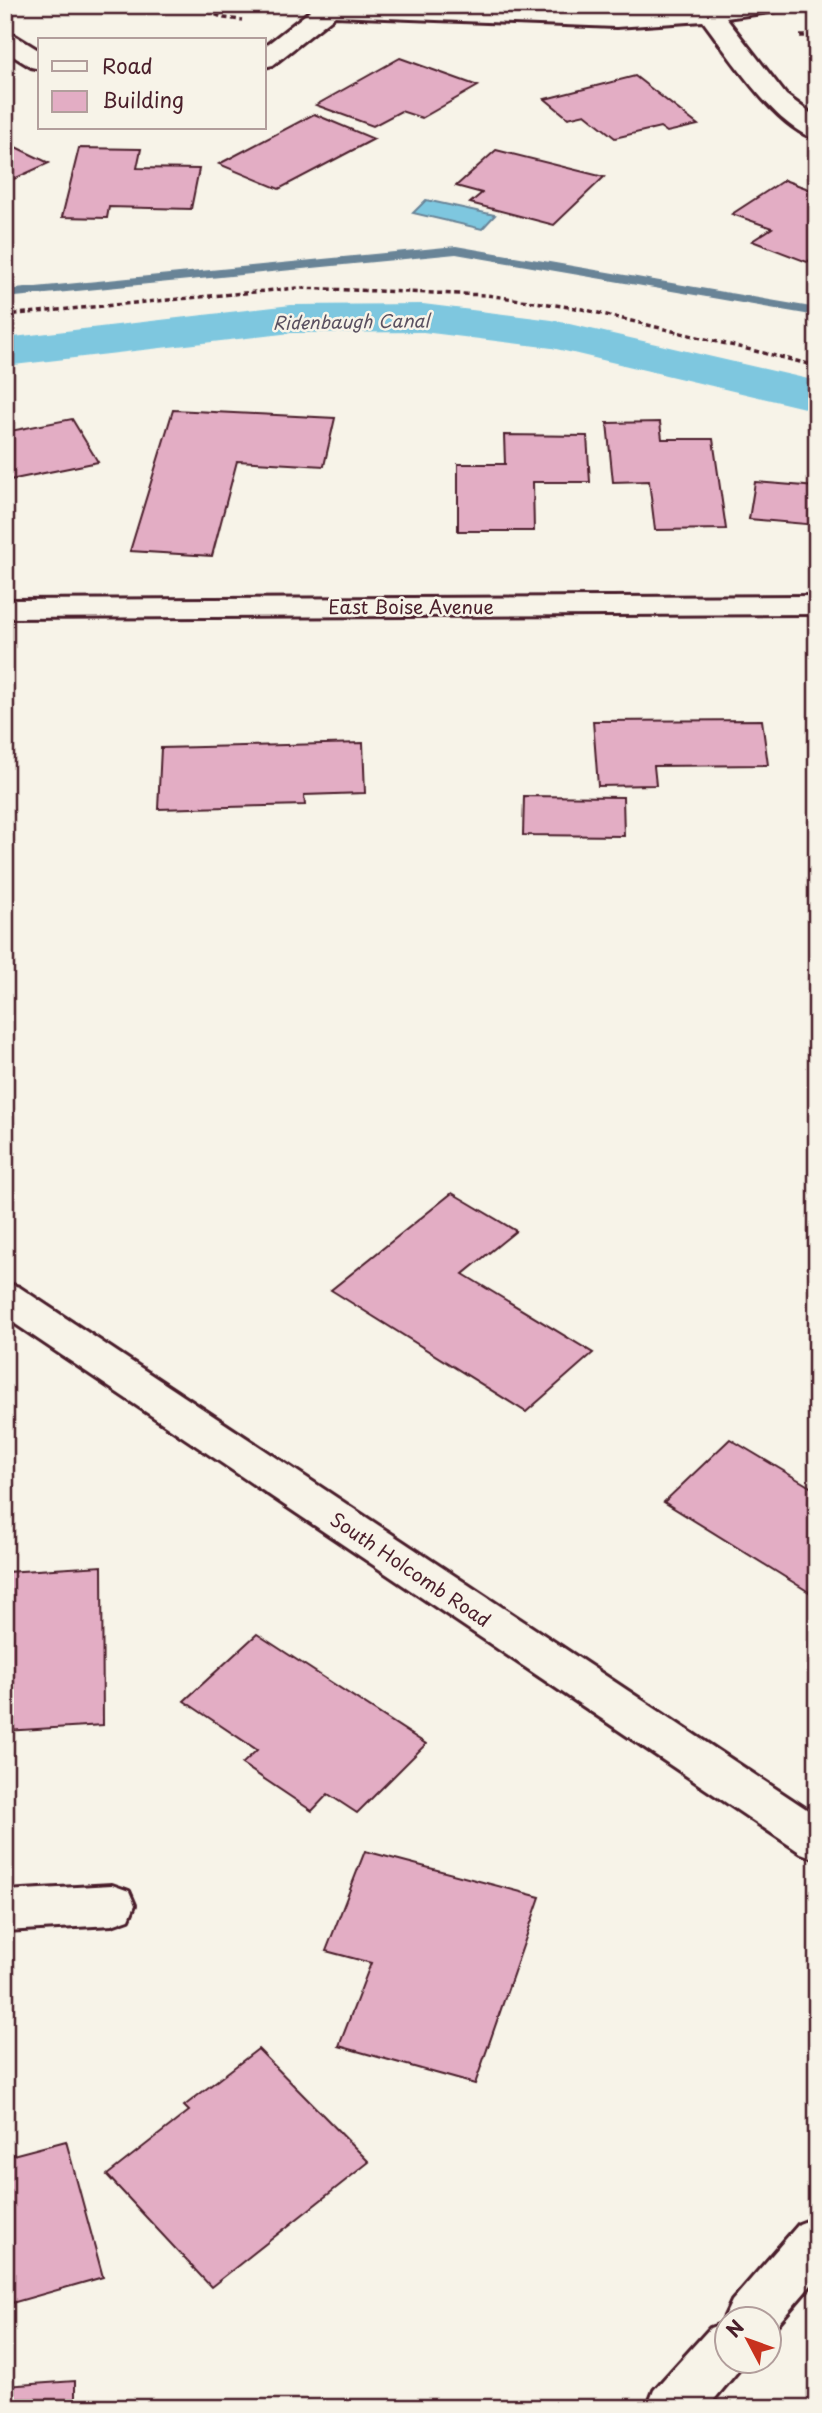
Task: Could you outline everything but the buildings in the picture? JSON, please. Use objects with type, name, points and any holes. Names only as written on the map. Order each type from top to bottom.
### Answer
[{"type":"street","points":[[266,58],[323,7],[569,20],[657,19],[704,8],[775,5]]},
{"type":"street","points":[[704,8],[777,100],[817,131]]},
{"type":"street","points":[[5,40],[38,61]]},
{"type":"street","name":"East Boise Avenue","points":[[5,608],[817,605]]},
{"type":"street","name":"South Holcomb Road","points":[[5,1297],[817,1840]]},
{"type":"street","points":[[5,1911],[112,1905]]},
{"type":"street","points":[[763,2304],[817,2240]]},
{"type":"street","points":[[673,2408],[714,2359]]},
{"type":"path","points":[[192,5],[224,18],[251,21]]},
{"type":"path","points":[[5,315],[298,288],[487,295],[582,309],[817,366]]},
{"type":"water","points":[[426,200],[495,215],[482,229],[413,213]]},
{"type":"waterway","points":[[5,294],[456,250],[817,312]]},
{"type":"waterway","name":"Ridenbaugh Canal","points":[[5,352],[291,319],[423,318],[552,334],[817,396]]}]
